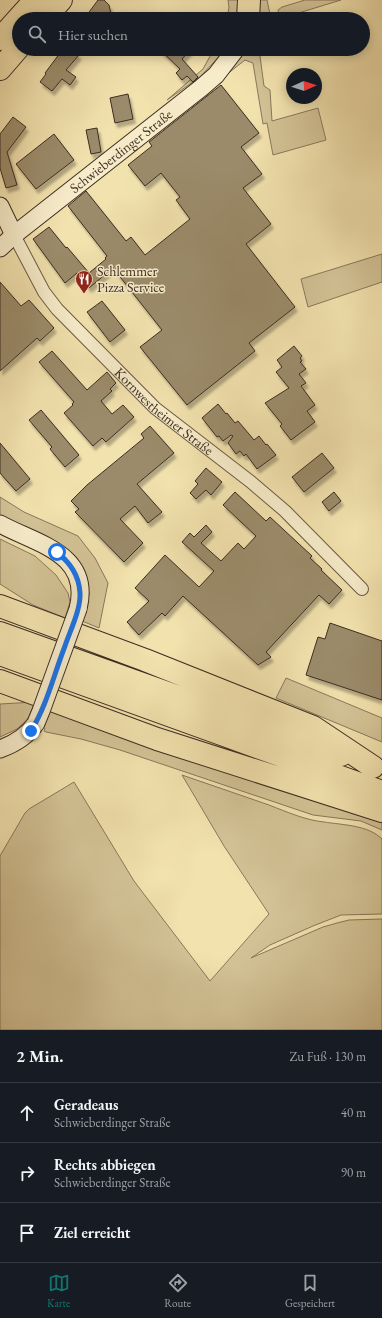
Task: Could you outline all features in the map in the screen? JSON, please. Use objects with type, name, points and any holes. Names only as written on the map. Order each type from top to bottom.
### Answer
[{"type":"highway","points":[[24,12],[35,0]]},
{"type":"highway","points":[[50,12],[61,0]]},
{"type":"highway","points":[[248,12],[249,0]]},
{"type":"highway","points":[[0,39],[12,26]]},
{"type":"highway","points":[[0,69],[12,55]]},
{"type":"highway","points":[[0,591],[35,611],[63,631]]},
{"type":"highway","points":[[0,606],[63,631],[145,660],[313,727],[378,768]]},
{"type":"highway","points":[[0,633],[378,768]]},
{"type":"highway","points":[[0,654],[382,792]]},
{"type":"highway","points":[[0,681],[157,739],[382,811]]},
{"type":"street","name":"Schwieberdinger Straße","points":[[0,248],[14,235],[201,88],[231,56]]},
{"type":"street","name":"Kornwestheimer Straße","points":[[0,206],[44,292],[57,309],[155,408],[251,482],[285,511],[362,589]]},
{"type":"street","points":[[0,524],[53,549],[68,561],[78,581],[80,593],[78,609],[36,723],[31,731],[8,746],[0,749]]},
{"type":"shaded area","points":[[228,0],[244,0],[242,12],[228,12]]},
{"type":"shaded area","points":[[255,0],[267,0],[270,12],[254,12]]},
{"type":"shaded area","points":[[305,0],[341,0],[302,12],[278,12],[278,10],[282,7]]},
{"type":"shaded area","points":[[210,56],[220,56],[200,77],[167,100],[203,69]]},
{"type":"shaded area","points":[[238,56],[260,56],[264,86],[270,90],[272,121],[318,108],[326,140],[273,155],[267,123],[263,124],[253,63],[245,60],[207,90]]},
{"type":"shaded area","points":[[382,254],[382,282],[308,307],[301,279]]},
{"type":"shaded area","points":[[0,497],[24,512],[78,536],[95,558],[108,583],[99,628],[82,621],[89,594],[86,577],[77,558],[67,549],[0,518]]},
{"type":"shaded area","points":[[0,539],[35,556],[56,575],[68,593],[70,602],[65,618],[33,605],[0,584]]},
{"type":"shaded area","points":[[286,678],[382,718],[382,742],[276,698]]},
{"type":"shaded area","points":[[35,702],[28,719],[17,729],[0,737],[0,704]]},
{"type":"shaded area","points":[[51,707],[382,815],[382,830],[361,821],[313,815],[120,750],[81,739],[46,732],[44,731],[45,729],[43,726]]},
{"type":"shaded area","points":[[182,775],[303,818],[363,828],[376,834],[382,839],[382,914],[341,915],[270,945],[251,958],[323,927],[349,920],[382,919],[382,1030],[0,1030],[0,856],[25,813],[29,809],[74,782],[134,881],[210,981],[269,914],[224,846]]},
{"type":"building","points":[[98,0],[104,0],[109,5],[110,12],[89,12]]},
{"type":"building","points":[[58,56],[78,56],[66,70],[76,77],[70,85],[62,79],[52,91],[40,82],[46,74],[45,73]]},
{"type":"building","points":[[166,56],[185,56],[182,59],[198,77],[193,82],[187,76],[182,80],[176,73],[180,69]]},
{"type":"building","points":[[221,85],[259,133],[241,147],[262,174],[243,188],[271,224],[246,244],[295,307],[249,343],[255,351],[187,405],[140,347],[162,330],[113,268],[89,288],[77,273],[65,283],[33,239],[49,227],[89,273],[106,259],[105,258],[107,256],[68,206],[86,191],[126,241],[131,237],[145,255],[190,219],[176,200],[180,197],[161,173],[145,186],[128,165],[152,146],[149,142]]},
{"type":"building","points":[[128,94],[133,119],[115,123],[110,98]]},
{"type":"building","points":[[13,117],[26,127],[7,152],[17,185],[6,188],[0,168],[0,134]]},
{"type":"building","points":[[97,128],[101,152],[91,154],[86,130]]},
{"type":"building","points":[[54,134],[74,160],[36,189],[16,164]]},
{"type":"building","points":[[0,282],[21,306],[29,300],[54,328],[40,341],[37,338],[0,371]]},
{"type":"building","points":[[102,301],[125,330],[110,342],[87,312]]},
{"type":"building","points":[[294,346],[302,356],[300,358],[302,361],[300,362],[306,369],[299,374],[306,383],[301,386],[315,405],[307,411],[315,422],[291,440],[280,426],[282,424],[265,403],[289,388],[276,372],[282,367],[277,360]]},
{"type":"building","points":[[52,351],[87,390],[107,372],[116,383],[110,389],[112,391],[101,401],[112,414],[123,405],[134,417],[106,442],[102,438],[93,446],[64,413],[73,405],[72,404],[74,402],[39,362]]},
{"type":"building","points":[[218,404],[235,423],[238,421],[254,440],[259,436],[276,455],[257,469],[246,454],[244,456],[240,451],[236,454],[228,443],[233,436],[231,435],[223,441],[219,436],[217,437],[202,418]]},
{"type":"building","points":[[41,410],[79,455],[65,467],[50,449],[52,447],[29,420]]},
{"type":"building","points":[[150,426],[174,453],[137,484],[162,512],[148,523],[135,506],[120,519],[143,543],[124,562],[75,512],[79,509],[71,501],[87,485],[144,438],[141,434]]},
{"type":"building","points":[[0,443],[30,479],[16,491],[0,473]]},
{"type":"building","points":[[322,453],[334,468],[304,492],[292,477]]},
{"type":"building","points":[[206,468],[222,482],[211,495],[206,490],[196,499],[190,493],[198,484],[195,481]]},
{"type":"building","points":[[235,492],[266,521],[270,517],[312,556],[310,558],[342,590],[329,604],[319,595],[266,652],[271,657],[258,665],[183,596],[165,616],[162,613],[139,635],[127,622],[149,601],[135,588],[165,555],[199,587],[214,571],[182,542],[190,533],[194,537],[206,525],[212,532],[201,543],[221,561],[238,543],[244,549],[256,536],[223,505]]},
{"type":"building","points":[[334,492],[341,501],[329,511],[322,502]]},
{"type":"building","points":[[330,623],[382,641],[382,700],[306,675],[318,637],[325,639]]},
{"type":"place","name":"Schlemmer Pizza Service","points":[[84,294]]},
{"type":"route","points":[[31,731],[41,711],[80,601],[78,581],[74,571],[68,561],[57,552]]}]
